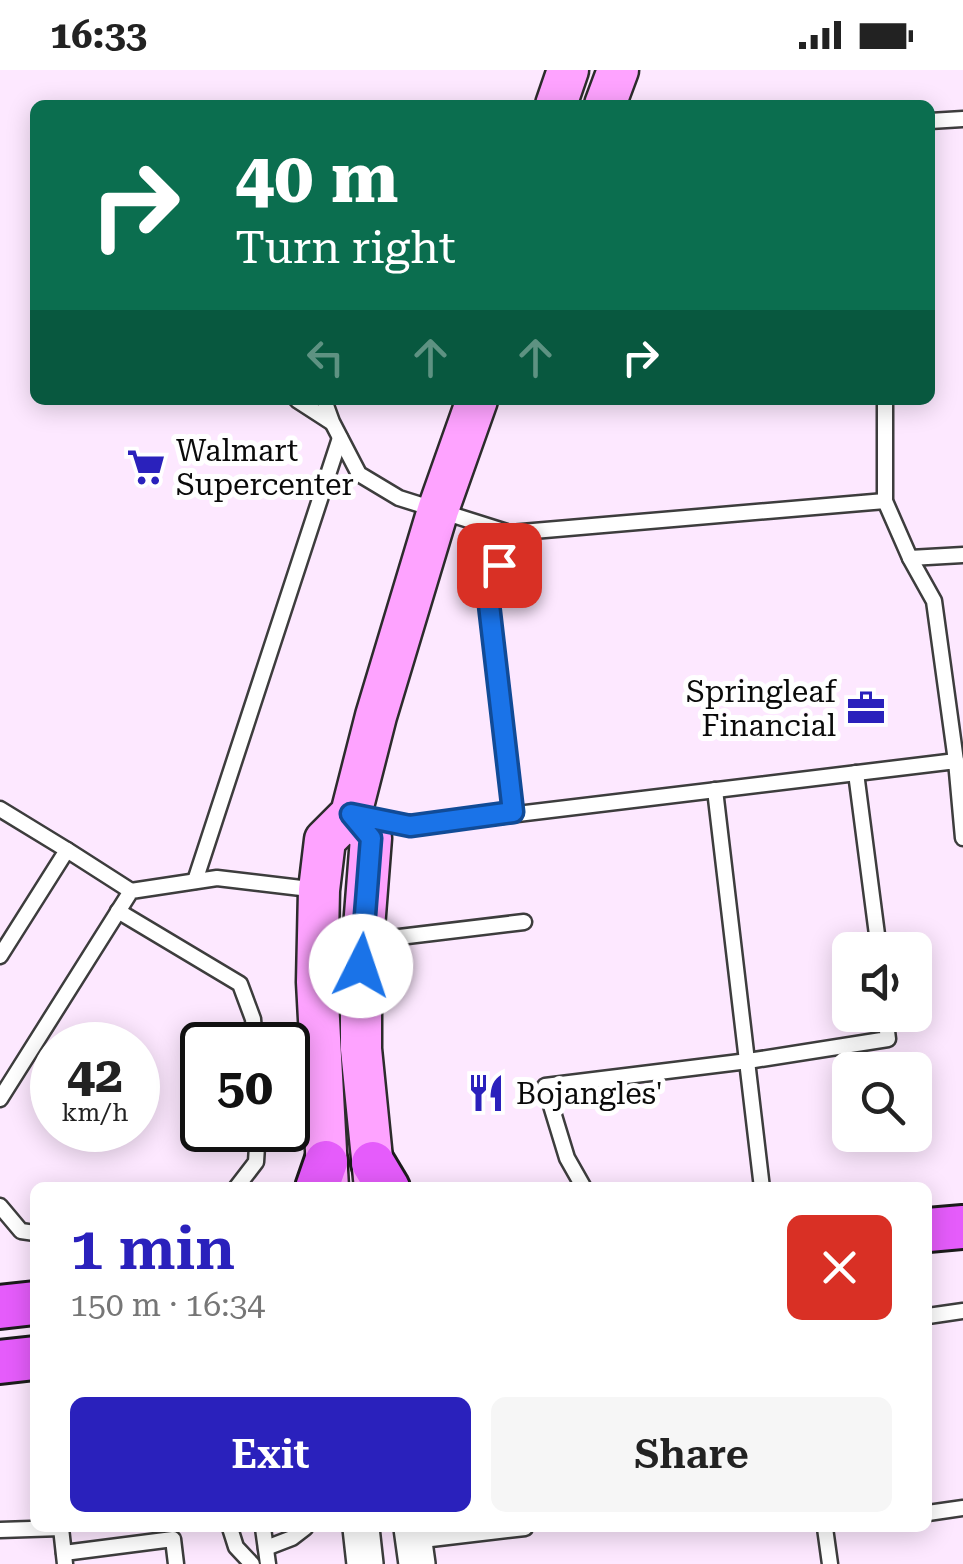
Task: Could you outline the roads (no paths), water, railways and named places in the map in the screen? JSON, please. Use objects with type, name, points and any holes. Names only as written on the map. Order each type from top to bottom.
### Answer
[{"type":"main road","points":[[558,100],[568,70]]},
{"type":"main road","points":[[607,100],[618,70]]},
{"type":"main road","points":[[324,1179],[317,982],[319,890],[325,840],[351,814],[438,510],[475,405]]},
{"type":"main road","points":[[351,814],[371,838],[363,942],[361,1049],[379,1179]]},
{"type":"main road","points":[[932,1230],[963,1226]]},
{"type":"main road","points":[[0,1307],[30,1304]]},
{"type":"main road","points":[[0,1362],[30,1359]]},
{"type":"street","points":[[361,1532],[365,1564]]},
{"type":"lane","points":[[935,120],[963,118]]},
{"type":"lane","points":[[305,405],[332,422]]},
{"type":"lane","points":[[326,405],[359,474],[398,498],[510,533],[885,501]]},
{"type":"lane","points":[[885,405],[885,501],[934,601],[963,838]]},
{"type":"lane","points":[[195,881],[340,438]]},
{"type":"lane","points":[[510,533],[488,596],[513,812]]},
{"type":"lane","points":[[910,558],[963,555]]},
{"type":"lane","points":[[351,814],[410,826],[956,761]]},
{"type":"lane","points":[[856,773],[876,932]]},
{"type":"lane","points":[[715,790],[761,1182]]},
{"type":"lane","points":[[2,815],[130,890],[217,878],[319,890]]},
{"type":"lane","points":[[0,956],[67,850]]},
{"type":"lane","points":[[0,1099],[130,890]]},
{"type":"lane","points":[[118,911],[240,984],[253,1022]]},
{"type":"lane","points":[[363,942],[524,922]]},
{"type":"lane","points":[[581,1182],[567,1158],[545,1086],[888,1039],[887,1032]]},
{"type":"lane","points":[[241,1182],[256,1162],[257,1152]]},
{"type":"lane","points":[[0,1206],[21,1231],[30,1232]]},
{"type":"lane","points":[[932,1315],[963,1311]]},
{"type":"lane","points":[[932,1512],[963,1508]]},
{"type":"lane","points":[[0,1530],[30,1529]]},
{"type":"lane","points":[[62,1532],[65,1558],[173,1539],[176,1564]]},
{"type":"lane","points":[[231,1532],[236,1546],[252,1564]]},
{"type":"lane","points":[[267,1556],[300,1532]]},
{"type":"lane","points":[[414,1544],[497,1532]]},
{"type":"lane","points":[[826,1532],[830,1564]]},
{"type":"place","name":"Walmart Supercenter","points":[[146,467]]},
{"type":"place","name":"Springleaf Financial","points":[[866,708]]},
{"type":"place","name":"Bojangles'","points":[[486,1093]]}]
